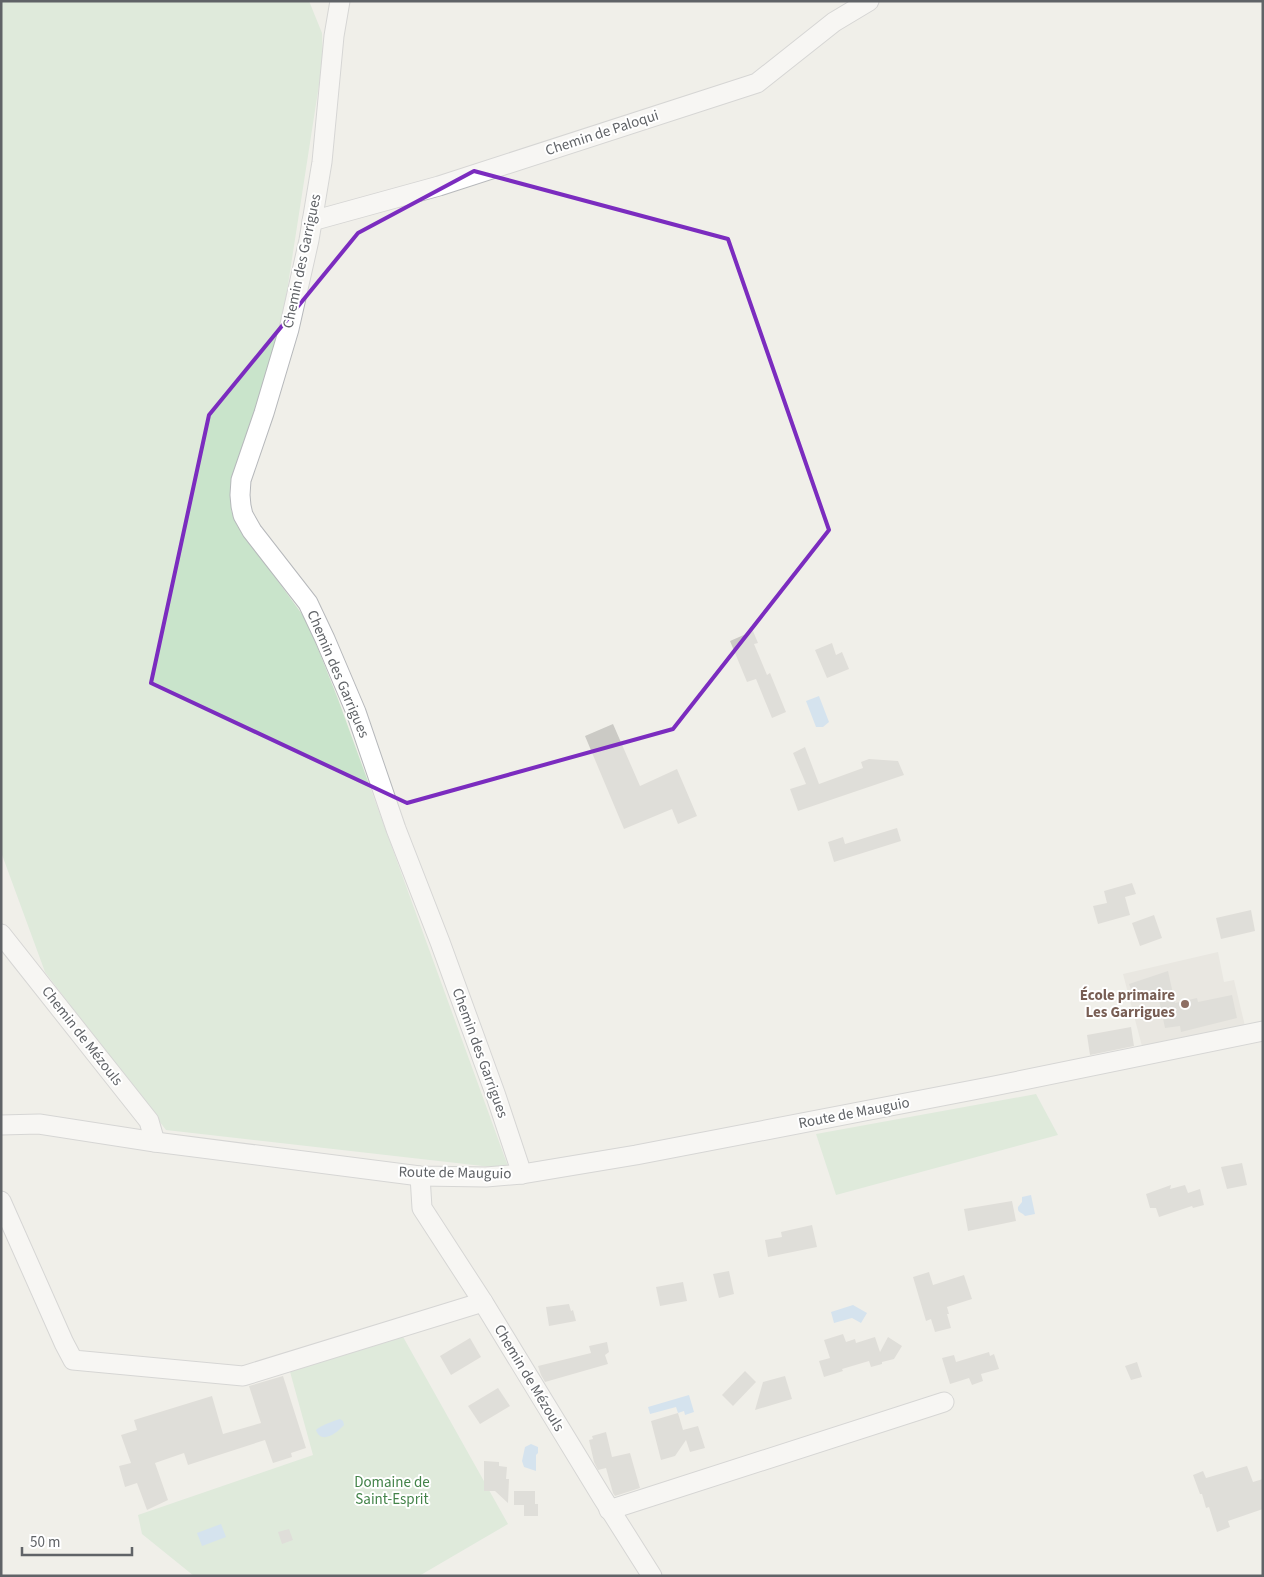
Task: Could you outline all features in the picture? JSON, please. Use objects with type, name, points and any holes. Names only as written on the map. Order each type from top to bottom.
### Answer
[{"type":"street","name":"Chemin des Garrigues","points":[[340,1],[334,36],[322,162],[310,240],[289,329],[264,413],[241,480],[241,506],[243,515],[252,531],[308,604],[356,712],[396,829],[440,942],[495,1093],[522,1174]]},
{"type":"street","name":"Chemin de Paloqui","points":[[312,221],[439,186],[757,83],[834,22],[869,1]]},
{"type":"street","name":"Chemin de Mézouls","points":[[1,934],[149,1121],[155,1142]]},
{"type":"street","name":"Route de Mauguio","points":[[1,1125],[39,1124],[155,1142],[420,1176],[522,1174],[636,1155],[994,1086],[1263,1031]]},
{"type":"street","name":"Chemin de Mézouls","points":[[420,1176],[422,1208],[652,1576]]},
{"type":"street","points":[[1,1202],[64,1343],[74,1360],[243,1376],[482,1302]]},
{"type":"street","points":[[610,1510],[944,1402]]},
{"type":"highlighted area","points":[[474,171],[728,239],[829,530],[673,729],[407,803],[151,683],[209,415],[358,233]]},
{"type":"shaded area","name":"École primaire Les Garrigues","points":[[1218,952],[1224,982],[1234,980],[1245,1026],[1143,1050],[1123,974]]},
{"type":"green space","points":[[1,1],[309,1],[322,33],[323,59],[285,304],[231,510],[237,525],[307,621],[338,699],[509,1169],[166,1130],[45,972],[1,852]]},
{"type":"green space","points":[[1036,1094],[1058,1135],[836,1195],[816,1134]]},
{"type":"green space","name":"Domaine de Saint-Esprit","points":[[402,1335],[508,1524],[419,1576],[194,1576],[142,1534],[138,1515],[313,1455],[289,1368]]},
{"type":"water","points":[[819,696],[829,722],[823,727],[816,727],[806,701]]},
{"type":"water","points":[[1031,1195],[1035,1214],[1025,1216],[1019,1211],[1018,1207],[1022,1202],[1022,1197]]},
{"type":"water","points":[[853,1305],[867,1313],[861,1323],[852,1318],[834,1323],[831,1312]]},
{"type":"water","points":[[689,1395],[694,1412],[685,1415],[684,1411],[678,1413],[676,1407],[650,1414],[648,1407]]},
{"type":"water","points":[[340,1419],[344,1425],[337,1431],[325,1437],[318,1434],[317,1429]]},
{"type":"water","points":[[531,1444],[538,1447],[536,1471],[524,1467],[522,1461],[525,1447]]},
{"type":"water","points":[[221,1524],[226,1537],[202,1546],[197,1533]]},
{"type":"building","points":[[753,631],[758,643],[754,644],[767,675],[770,673],[786,712],[772,718],[756,679],[747,682],[730,641]]},
{"type":"building","points":[[832,643],[836,655],[842,652],[849,669],[827,678],[815,650]]},
{"type":"building","points":[[613,724],[640,786],[677,769],[697,816],[678,824],[672,809],[624,829],[585,736]]},
{"type":"building","points":[[805,747],[819,784],[863,768],[861,762],[869,759],[898,761],[904,775],[798,811],[790,789],[806,784],[793,753]]},
{"type":"building","points":[[897,828],[901,841],[834,862],[828,842],[843,837],[845,844]]},
{"type":"building","points":[[1132,883],[1136,894],[1125,897],[1130,915],[1098,924],[1093,906],[1107,903],[1104,891]]},
{"type":"building","points":[[1251,910],[1255,931],[1221,939],[1216,918]]},
{"type":"building","points":[[1154,915],[1162,938],[1140,946],[1132,923]]},
{"type":"building","points":[[1168,971],[1175,1003],[1197,998],[1198,1002],[1232,995],[1237,1018],[1181,1032],[1180,1026],[1165,1028],[1158,995],[1136,1002],[1129,984]]},
{"type":"building","points":[[1131,1027],[1134,1046],[1090,1055],[1087,1035]]},
{"type":"building","points":[[1242,1163],[1247,1185],[1227,1189],[1221,1167]]},
{"type":"building","points":[[1171,1185],[1170,1189],[1185,1185],[1188,1193],[1200,1189],[1204,1205],[1193,1208],[1192,1206],[1159,1217],[1156,1208],[1150,1208],[1146,1194]]},
{"type":"building","points":[[1012,1201],[1016,1221],[968,1231],[964,1209]]},
{"type":"building","points":[[812,1225],[817,1247],[768,1257],[765,1240],[782,1237],[781,1232]]},
{"type":"building","points":[[729,1271],[734,1294],[719,1298],[713,1274]]},
{"type":"building","points":[[929,1272],[933,1285],[964,1275],[972,1299],[947,1307],[951,1328],[935,1332],[931,1319],[926,1321],[913,1277]]},
{"type":"building","points":[[683,1282],[687,1301],[660,1306],[656,1287]]},
{"type":"building","points":[[569,1304],[576,1321],[549,1326],[546,1307]]},
{"type":"building","points":[[843,1334],[846,1342],[855,1339],[856,1343],[875,1337],[880,1352],[888,1337],[902,1346],[894,1359],[882,1362],[882,1364],[871,1367],[869,1361],[842,1369],[843,1371],[824,1377],[819,1361],[830,1358],[824,1340]]},
{"type":"building","points":[[470,1338],[481,1357],[451,1375],[440,1356]]},
{"type":"building","points":[[607,1342],[609,1352],[605,1355],[608,1364],[545,1382],[541,1375],[538,1366],[591,1353],[589,1346]]},
{"type":"building","points":[[989,1352],[990,1356],[994,1354],[999,1369],[981,1374],[983,1381],[972,1385],[969,1378],[950,1384],[942,1358],[954,1355],[956,1362]]},
{"type":"building","points":[[1137,1362],[1142,1377],[1131,1380],[1125,1366]]},
{"type":"building","points":[[745,1371],[756,1382],[733,1406],[722,1395]]},
{"type":"building","points":[[283,1376],[306,1448],[291,1453],[292,1457],[273,1463],[265,1440],[188,1465],[184,1453],[155,1463],[168,1500],[147,1510],[137,1483],[125,1487],[119,1466],[131,1463],[121,1435],[137,1430],[134,1420],[212,1396],[223,1434],[261,1423],[249,1386]]},
{"type":"building","points":[[785,1376],[792,1399],[755,1410],[763,1382]]},
{"type":"building","points":[[498,1388],[510,1406],[480,1424],[468,1406]]},
{"type":"building","points":[[678,1413],[683,1430],[698,1426],[705,1448],[690,1452],[686,1440],[675,1456],[661,1460],[651,1421]]},
{"type":"building","points":[[606,1432],[612,1457],[630,1453],[640,1488],[615,1496],[606,1468],[598,1470],[594,1462],[589,1440],[593,1439],[592,1436]]},
{"type":"building","points":[[484,1461],[499,1462],[499,1466],[507,1467],[506,1479],[509,1479],[508,1503],[495,1491],[484,1491]]},
{"type":"building","points":[[1247,1466],[1253,1482],[1263,1479],[1263,1509],[1228,1521],[1230,1527],[1217,1532],[1209,1507],[1206,1508],[1193,1475],[1203,1471],[1206,1478]]},
{"type":"building","points":[[514,1491],[535,1491],[535,1504],[538,1504],[538,1516],[524,1516],[524,1505],[514,1505]]},
{"type":"building","points":[[289,1529],[293,1540],[282,1544],[278,1532]]},
{"type":"place","name":"École primaire Les Garrigues","points":[[1185,1004]]}]
